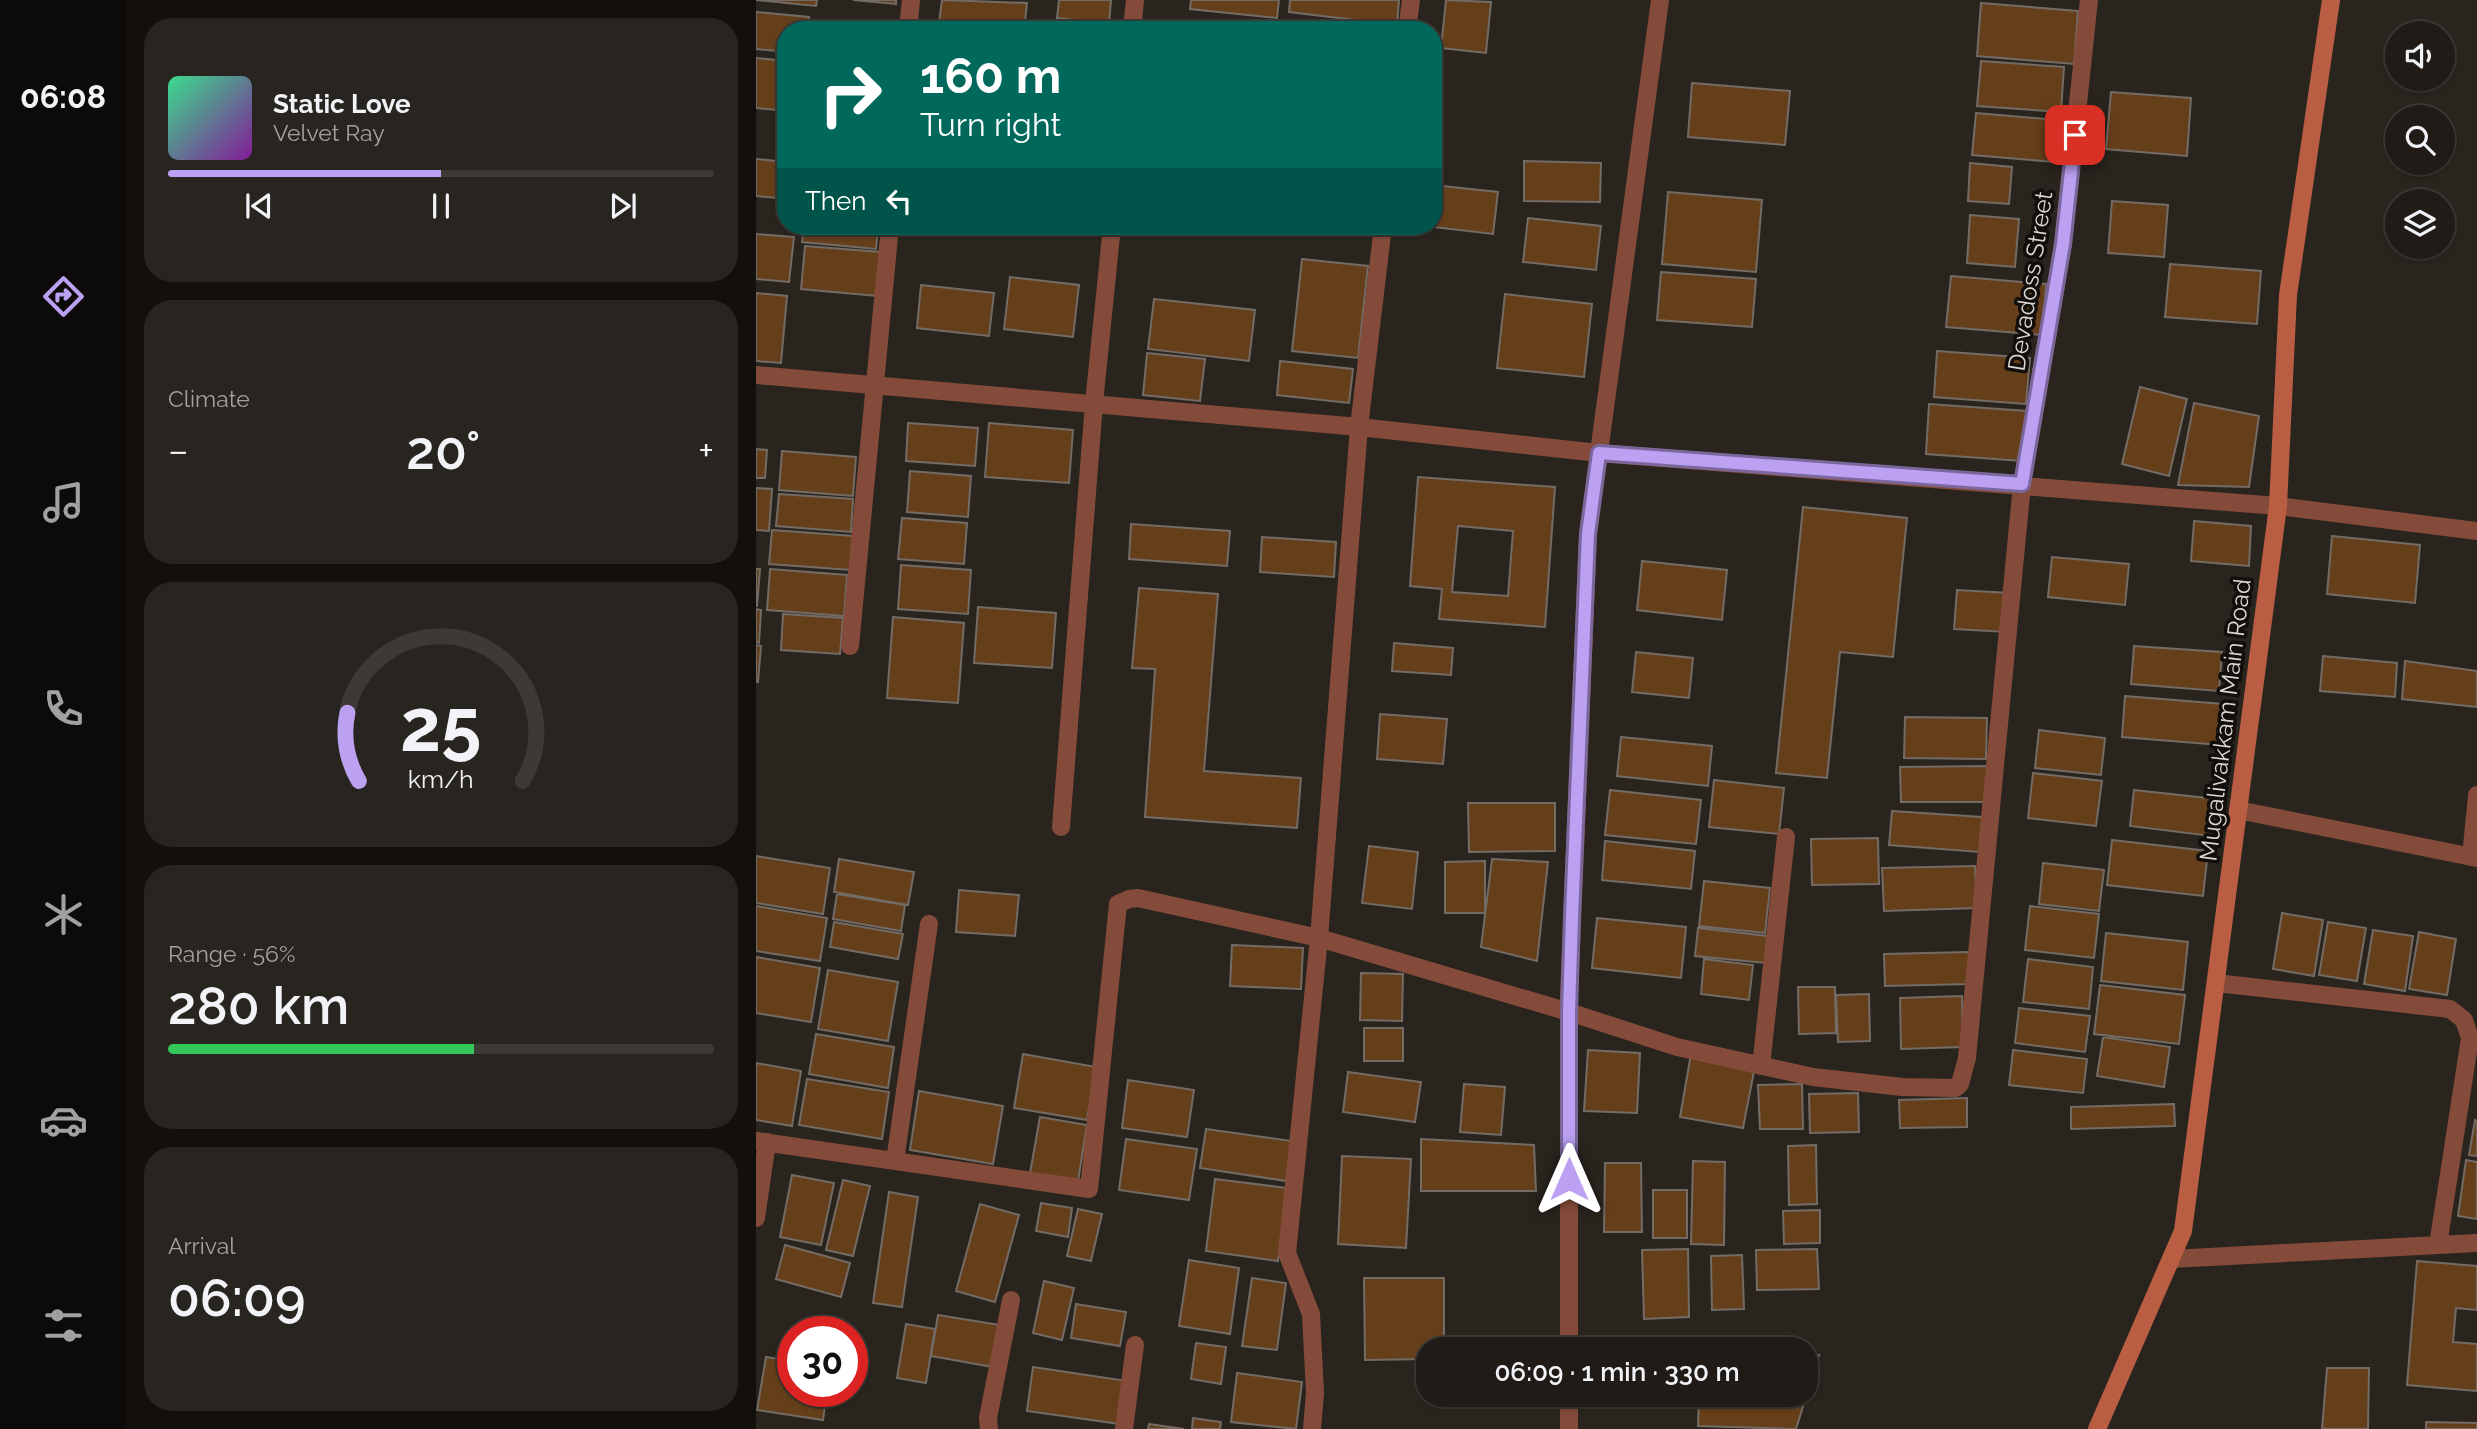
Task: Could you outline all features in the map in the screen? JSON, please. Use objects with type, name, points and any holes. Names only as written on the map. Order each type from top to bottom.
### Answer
[{"type":"street","points":[[909,21],[911,0]]},
{"type":"street","points":[[1133,21],[1135,0]]},
{"type":"street","points":[[1408,21],[1411,0]]},
{"type":"street","points":[[1569,1337],[1569,1012],[1588,534],[1660,0]]},
{"type":"street","name":"Devadoss Street","points":[[1762,1066],[1813,1077],[1902,1087],[1956,1088],[1960,1084],[1967,1058],[2022,484],[2063,244],[2089,0]]},
{"type":"street","name":"Mugalivakkam Main Road","points":[[2097,1429],[2183,1231],[2278,506],[2288,295],[2331,0]]},
{"type":"street","points":[[850,646],[889,235]]},
{"type":"street","points":[[1061,827],[1094,403],[1111,235]]},
{"type":"street","points":[[1312,1429],[1315,1393],[1311,1314],[1287,1253],[1319,938],[1359,427],[1383,235]]},
{"type":"street","points":[[756,375],[1359,427],[1599,453],[2278,506],[2477,531]]},
{"type":"street","points":[[2238,810],[2474,857],[2477,795]]},
{"type":"street","points":[[756,1218],[762,1142],[1089,1189],[1115,911],[1118,904],[1129,899],[1139,898],[1319,938],[1677,1047],[1762,1066],[1786,837]]},
{"type":"street","points":[[895,1161],[929,924]]},
{"type":"street","points":[[2216,984],[2450,1009],[2464,1020],[2470,1038],[2438,1245]]},
{"type":"street","points":[[2171,1259],[2477,1243]]},
{"type":"street","points":[[989,1429],[988,1418],[1011,1300]]},
{"type":"street","points":[[1124,1429],[1135,1345]]},
{"type":"street","points":[[1569,1407],[1569,1429]]},
{"type":"building","points":[[756,0],[817,0],[816,6]]},
{"type":"building","points":[[853,0],[896,0],[896,4]]},
{"type":"building","points":[[942,0],[1027,3],[1025,21],[939,21]]},
{"type":"building","points":[[1059,0],[1111,0],[1109,21],[1057,18]]},
{"type":"building","points":[[1191,0],[1279,0],[1277,18],[1190,9]]},
{"type":"building","points":[[1290,0],[1399,0],[1397,21],[1364,21],[1289,12]]},
{"type":"building","points":[[1446,0],[1491,2],[1486,53],[1442,48]]},
{"type":"building","points":[[1981,3],[2078,11],[2074,64],[1977,56]]},
{"type":"building","points":[[756,12],[809,17],[809,21],[777,21],[777,51],[756,49]]},
{"type":"building","points":[[756,58],[777,60],[777,110],[756,108]]},
{"type":"building","points":[[1981,61],[2064,67],[2061,112],[1977,106]]},
{"type":"building","points":[[1692,83],[1790,91],[1785,145],[1688,137]]},
{"type":"building","points":[[2111,92],[2191,98],[2187,156],[2106,149]]},
{"type":"building","points":[[1976,113],[2057,120],[2054,162],[1972,155]]},
{"type":"building","points":[[756,159],[777,161],[777,198],[756,196]]},
{"type":"building","points":[[1524,161],[1601,163],[1600,202],[1524,201]]},
{"type":"building","points":[[1970,163],[2012,167],[2009,204],[1968,201]]},
{"type":"building","points":[[1442,186],[1498,192],[1493,234],[1442,228]]},
{"type":"building","points":[[1668,192],[1762,200],[1756,272],[1662,264]]},
{"type":"building","points":[[2112,201],[2168,205],[2164,257],[2108,253]]},
{"type":"building","points":[[1970,215],[2019,219],[2015,267],[1967,263]]},
{"type":"building","points":[[1528,218],[1601,226],[1596,270],[1523,262]]},
{"type":"building","points":[[756,234],[794,237],[789,282],[756,279]]},
{"type":"building","points":[[803,235],[877,235],[876,249],[802,242]]},
{"type":"building","points":[[805,246],[881,252],[877,296],[801,289]]},
{"type":"building","points":[[1302,259],[1368,266],[1358,358],[1292,351]]},
{"type":"building","points":[[2170,264],[2261,271],[2257,324],[2165,317]]},
{"type":"building","points":[[1661,272],[1756,279],[1752,327],[1657,320]]},
{"type":"building","points":[[1951,276],[2046,284],[2042,335],[1946,327]]},
{"type":"building","points":[[1010,277],[1079,285],[1073,337],[1004,329]]},
{"type":"building","points":[[921,285],[994,293],[989,336],[917,328]]},
{"type":"building","points":[[756,293],[787,296],[781,363],[756,361]]},
{"type":"building","points":[[1505,294],[1592,304],[1584,377],[1497,368]]},
{"type":"building","points":[[1154,299],[1255,310],[1249,361],[1148,349]]},
{"type":"building","points":[[1937,351],[2030,358],[2026,404],[1934,397]]},
{"type":"building","points":[[1147,353],[1205,359],[1200,401],[1143,395]]},
{"type":"building","points":[[1280,361],[1353,369],[1349,403],[1277,395]]},
{"type":"building","points":[[2140,387],[2187,399],[2169,476],[2122,464]]},
{"type":"building","points":[[2194,403],[2259,416],[2249,487],[2178,485]]},
{"type":"building","points":[[1929,404],[2027,411],[2022,461],[1926,454]]},
{"type":"building","points":[[908,423],[978,428],[975,466],[906,461]]},
{"type":"building","points":[[989,423],[1073,430],[1069,483],[985,477]]},
{"type":"building","points":[[756,449],[767,450],[765,478],[756,478]]},
{"type":"building","points":[[782,451],[856,457],[853,496],[779,490]]},
{"type":"building","points":[[910,471],[971,476],[968,517],[907,512]]},
{"type":"building","points":[[1418,477],[1555,487],[1545,627],[1439,619],[1442,589],[1410,586]],"holes":[[[1458,526],[1513,531],[1508,596],[1452,592]]]},
{"type":"building","points":[[756,488],[772,489],[769,531],[756,530]]},
{"type":"building","points":[[779,494],[853,499],[851,532],[776,526]]},
{"type":"building","points":[[1803,507],[1907,518],[1893,657],[1840,652],[1827,778],[1776,773]]},
{"type":"building","points":[[902,518],[967,523],[964,564],[898,559]]},
{"type":"building","points":[[2194,521],[2251,526],[2249,566],[2191,561]]},
{"type":"building","points":[[1131,524],[1230,531],[1227,566],[1129,559]]},
{"type":"building","points":[[772,530],[853,536],[851,570],[769,564]]},
{"type":"building","points":[[2332,536],[2420,545],[2415,603],[2327,594]]},
{"type":"building","points":[[1262,537],[1336,542],[1334,577],[1260,572]]},
{"type":"building","points":[[2052,557],[2129,564],[2125,605],[2048,597]]},
{"type":"building","points":[[1642,561],[1727,570],[1722,620],[1637,610]]},
{"type":"building","points":[[901,565],[971,570],[968,614],[898,609]]},
{"type":"building","points":[[756,569],[760,569],[757,606],[756,606]]},
{"type":"building","points":[[770,569],[847,575],[844,616],[767,610]]},
{"type":"building","points":[[1139,588],[1218,594],[1204,771],[1301,778],[1297,828],[1145,817],[1155,669],[1132,668]]},
{"type":"building","points":[[1957,590],[2009,593],[2007,632],[1954,629]]},
{"type":"building","points":[[978,607],[1056,613],[1052,668],[974,663]]},
{"type":"building","points":[[756,609],[761,610],[759,643],[756,642]]},
{"type":"building","points":[[783,614],[843,618],[840,654],[781,650]]},
{"type":"building","points":[[893,617],[964,623],[958,703],[887,698]]},
{"type":"building","points":[[1394,643],[1453,648],[1451,675],[1392,671]]},
{"type":"building","points":[[756,645],[761,646],[758,682],[756,682]]},
{"type":"building","points":[[2134,646],[2222,652],[2219,691],[2131,684]]},
{"type":"building","points":[[1636,652],[1693,658],[1689,698],[1632,692]]},
{"type":"building","points":[[2323,656],[2397,663],[2395,697],[2320,691]]},
{"type":"building","points":[[2405,661],[2477,671],[2477,707],[2402,699]]},
{"type":"building","points":[[2125,696],[2223,704],[2220,745],[2122,737]]},
{"type":"building","points":[[1380,714],[1447,719],[1443,764],[1377,759]]},
{"type":"building","points":[[1905,717],[1987,718],[1986,759],[1904,758]]},
{"type":"building","points":[[2039,730],[2105,738],[2101,775],[2035,768]]},
{"type":"building","points":[[1621,737],[1712,746],[1708,786],[1617,776]]},
{"type":"building","points":[[1987,766],[1987,802],[1901,802],[1900,767]]},
{"type":"building","points":[[2033,773],[2102,781],[2096,826],[2028,818]]},
{"type":"building","points":[[1714,780],[1784,788],[1779,834],[1709,827]]},
{"type":"building","points":[[1610,790],[1701,800],[1696,844],[1605,835]]},
{"type":"building","points":[[2134,790],[2216,799],[2211,836],[2130,826]]},
{"type":"building","points":[[1468,803],[1555,803],[1555,851],[1469,852]]},
{"type":"building","points":[[1892,811],[1982,817],[1980,852],[1889,845]]},
{"type":"building","points":[[1878,838],[1879,884],[1812,885],[1811,839]]},
{"type":"building","points":[[2112,840],[2208,851],[2203,896],[2107,885]]},
{"type":"building","points":[[1605,841],[1695,851],[1691,889],[1602,880]]},
{"type":"building","points":[[1369,846],[1418,852],[1412,909],[1362,903]]},
{"type":"building","points":[[756,856],[830,868],[823,914],[756,903]]},
{"type":"building","points":[[839,859],[914,872],[908,905],[834,892]]},
{"type":"building","points":[[1492,859],[1548,862],[1537,961],[1481,947]]},
{"type":"building","points":[[1485,861],[1485,913],[1445,913],[1445,862]]},
{"type":"building","points":[[2043,863],[2104,870],[2099,911],[2039,904]]},
{"type":"building","points":[[1975,866],[1977,908],[1884,911],[1882,868]]},
{"type":"building","points":[[1704,881],[1770,888],[1765,933],[1699,926]]},
{"type":"building","points":[[959,890],[1019,895],[1015,936],[956,932]]},
{"type":"building","points":[[837,894],[905,905],[901,931],[833,919]]},
{"type":"building","points":[[756,906],[827,918],[820,961],[756,951]]},
{"type":"building","points":[[2030,906],[2099,914],[2094,958],[2025,950]]},
{"type":"building","points":[[2282,913],[2323,920],[2314,976],[2273,969]]},
{"type":"building","points":[[1597,918],[1686,927],[1681,978],[1592,968]]},
{"type":"building","points":[[834,922],[903,934],[898,959],[830,947]]},
{"type":"building","points":[[2328,922],[2366,928],[2357,981],[2319,975]]},
{"type":"building","points":[[1698,928],[1768,936],[1765,963],[1695,956]]},
{"type":"building","points":[[2373,930],[2413,936],[2405,991],[2364,984]]},
{"type":"building","points":[[2419,932],[2456,939],[2447,995],[2409,989]]},
{"type":"building","points":[[2106,933],[2188,942],[2183,990],[2101,981]]},
{"type":"building","points":[[1232,945],[1303,948],[1301,989],[1230,986]]},
{"type":"building","points":[[1969,952],[1970,984],[1885,986],[1884,954]]},
{"type":"building","points":[[756,957],[820,968],[811,1022],[756,1013]]},
{"type":"building","points":[[1704,959],[1753,965],[1749,1000],[1701,994]]},
{"type":"building","points":[[2028,959],[2093,967],[2089,1009],[2023,1002]]},
{"type":"building","points":[[828,970],[898,982],[888,1041],[818,1029]]},
{"type":"building","points":[[1361,973],[1403,974],[1402,1021],[1360,1020]]},
{"type":"building","points":[[2100,985],[2185,995],[2179,1044],[2094,1034]]},
{"type":"building","points":[[1798,987],[1835,987],[1836,1033],[1799,1034]]},
{"type":"building","points":[[1869,994],[1870,1041],[1838,1042],[1836,995]]},
{"type":"building","points":[[1962,996],[1963,1047],[1901,1049],[1900,998]]},
{"type":"building","points":[[2019,1008],[2090,1016],[2085,1052],[2015,1043]]},
{"type":"building","points":[[1364,1028],[1403,1028],[1403,1061],[1364,1061]]},
{"type":"building","points":[[816,1034],[894,1047],[888,1088],[809,1074]]},
{"type":"building","points":[[2103,1037],[2170,1047],[2164,1087],[2097,1076]]},
{"type":"building","points":[[1588,1050],[1640,1053],[1637,1113],[1584,1111]]},
{"type":"building","points":[[2013,1050],[2087,1059],[2083,1093],[2009,1085]]},
{"type":"building","points":[[1023,1054],[1096,1067],[1087,1120],[1014,1108]]},
{"type":"building","points":[[1691,1054],[1755,1066],[1743,1128],[1680,1117]]},
{"type":"building","points":[[756,1063],[801,1071],[792,1126],[756,1120]]},
{"type":"building","points":[[1348,1072],[1421,1082],[1415,1122],[1343,1112]]},
{"type":"building","points":[[807,1079],[889,1092],[882,1139],[799,1125]]},
{"type":"building","points":[[1128,1080],[1194,1090],[1187,1137],[1122,1128]]},
{"type":"building","points":[[1464,1084],[1505,1087],[1501,1135],[1460,1132]]},
{"type":"building","points":[[1802,1084],[1803,1129],[1760,1129],[1758,1085]]},
{"type":"building","points":[[919,1091],[1003,1106],[993,1164],[910,1150]]},
{"type":"building","points":[[1858,1093],[1859,1132],[1810,1133],[1809,1094]]},
{"type":"building","points":[[1967,1098],[1967,1127],[1900,1128],[1899,1100]]},
{"type":"building","points":[[2174,1104],[2175,1126],[2071,1129],[2071,1107]]},
{"type":"building","points":[[1040,1117],[1087,1125],[1078,1181],[1030,1173]]},
{"type":"building","points":[[2475,1120],[2477,1121],[2477,1156],[2469,1155]]},
{"type":"building","points":[[1206,1129],[1292,1141],[1286,1181],[1200,1168]]},
{"type":"building","points":[[1126,1139],[1197,1149],[1189,1200],[1119,1190]]},
{"type":"building","points":[[1421,1139],[1534,1145],[1536,1191],[1421,1191]]},
{"type":"building","points":[[1816,1145],[1817,1204],[1789,1205],[1788,1146]]},
{"type":"building","points":[[1342,1156],[1411,1159],[1406,1248],[1338,1244]]},
{"type":"building","points":[[2466,1160],[2477,1162],[2477,1219],[2458,1216]]},
{"type":"building","points":[[1693,1161],[1725,1162],[1724,1245],[1691,1244]]},
{"type":"building","points":[[1605,1163],[1641,1163],[1642,1232],[1604,1232]]},
{"type":"building","points":[[792,1175],[834,1183],[821,1245],[780,1237]]},
{"type":"building","points":[[1215,1179],[1287,1188],[1278,1261],[1206,1251]]},
{"type":"building","points":[[843,1180],[870,1186],[853,1256],[826,1250]]},
{"type":"building","points":[[1653,1190],[1687,1190],[1687,1238],[1653,1238]]},
{"type":"building","points":[[889,1192],[918,1197],[902,1307],[873,1303]]},
{"type":"building","points":[[1041,1203],[1072,1208],[1068,1237],[1036,1231]]},
{"type":"building","points":[[980,1204],[1019,1215],[995,1302],[956,1291]]},
{"type":"building","points":[[1078,1209],[1102,1214],[1091,1261],[1067,1256]]},
{"type":"building","points":[[1820,1210],[1820,1243],[1784,1244],[1783,1211]]},
{"type":"building","points":[[785,1245],[850,1263],[841,1297],[776,1279]]},
{"type":"building","points":[[1688,1249],[1689,1317],[1644,1319],[1642,1250]]},
{"type":"building","points":[[1817,1249],[1819,1289],[1757,1290],[1756,1250]]},
{"type":"building","points":[[1742,1255],[1744,1309],[1712,1310],[1711,1256]]},
{"type":"building","points":[[1189,1260],[1239,1268],[1230,1334],[1179,1326]]},
{"type":"building","points":[[2417,1261],[2477,1266],[2477,1310],[2456,1308],[2453,1342],[2477,1344],[2477,1391],[2407,1385]]},
{"type":"building","points":[[1252,1278],[1286,1283],[1277,1350],[1242,1346]]},
{"type":"building","points":[[1364,1278],[1444,1278],[1444,1337],[1416,1337],[1416,1359],[1365,1360]]},
{"type":"building","points":[[1044,1281],[1074,1288],[1062,1340],[1033,1333]]},
{"type":"building","points":[[1076,1304],[1126,1312],[1120,1346],[1071,1338]]},
{"type":"building","points":[[938,1315],[1000,1325],[993,1367],[931,1356]]},
{"type":"building","points":[[906,1324],[935,1329],[926,1383],[897,1378]]},
{"type":"building","points":[[1196,1343],[1226,1347],[1221,1384],[1191,1379]]},
{"type":"building","points":[[766,1357],[777,1359],[777,1407],[825,1407],[823,1420],[757,1410]]},
{"type":"building","points":[[1033,1367],[1127,1381],[1120,1424],[1027,1411]]},
{"type":"building","points":[[2327,1368],[2369,1368],[2368,1429],[2322,1429]]},
{"type":"building","points":[[1237,1373],[1302,1382],[1296,1429],[1231,1422]]},
{"type":"building","points":[[1699,1407],[1803,1407],[1796,1429],[1698,1426]]},
{"type":"building","points":[[1193,1418],[1221,1422],[1220,1429],[1192,1429]]},
{"type":"building","points":[[2426,1422],[2477,1423],[2477,1429],[2426,1429]]},
{"type":"building","points":[[1149,1424],[1184,1429],[1148,1429]]},
{"type":"route","points":[[1569,1179],[1572,916],[1588,534],[1599,453],[2022,484],[2063,244],[2075,135]]}]
